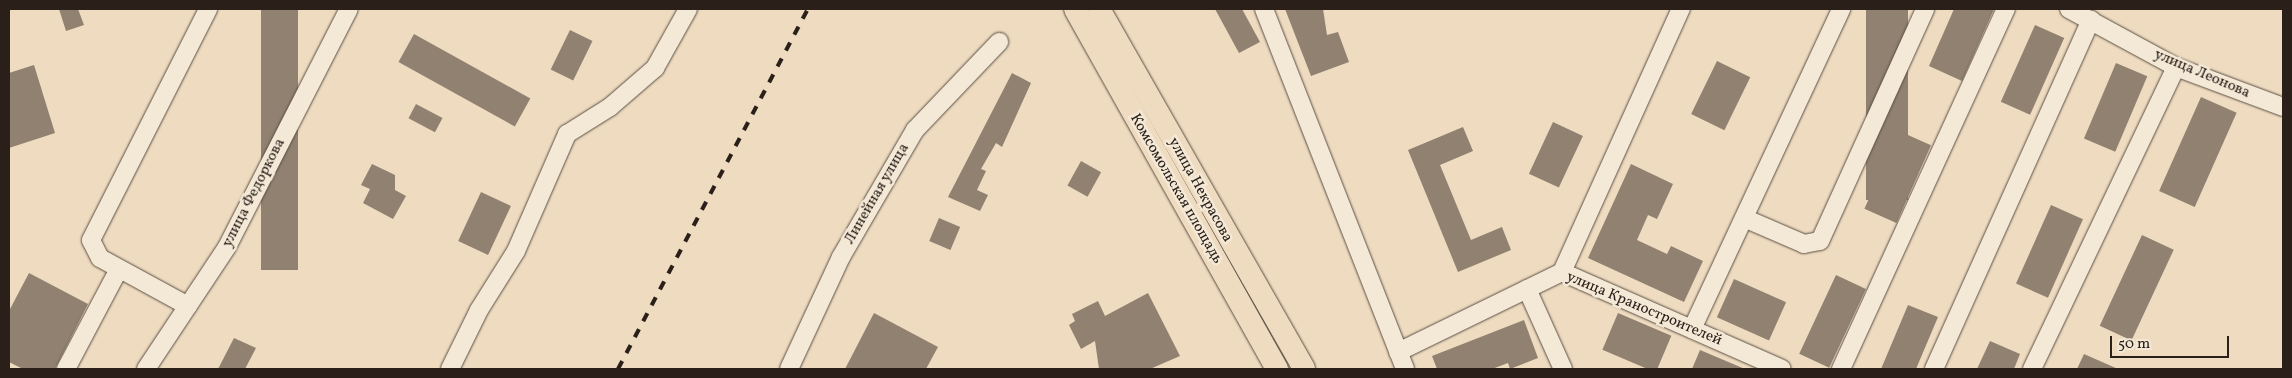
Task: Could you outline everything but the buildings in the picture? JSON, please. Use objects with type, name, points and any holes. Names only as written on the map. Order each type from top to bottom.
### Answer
[{"type":"main road","name":"Комсомольская площадь","points":[[1075,9],[1277,369]]},
{"type":"main road","name":"улица Некрасова","points":[[1099,9],[1304,369]]},
{"type":"street","points":[[188,306],[119,269],[93,249],[92,231],[208,9]]},
{"type":"street","name":"улица Федоркова","points":[[146,369],[227,247],[348,9]]},
{"type":"street","points":[[450,369],[479,310],[516,251],[566,134],[610,107],[655,68],[688,9]]},
{"type":"street","points":[[1264,9],[1405,369]]},
{"type":"street","points":[[1562,272],[1681,9]]},
{"type":"street","points":[[1692,329],[1841,9]]},
{"type":"street","points":[[1744,218],[1804,244],[1820,241],[1925,9]]},
{"type":"street","points":[[1841,369],[2006,9]]},
{"type":"street","name":"улица Леонова","points":[[2069,9],[2176,67],[2283,107]]},
{"type":"street","points":[[1934,369],[2090,20]]},
{"type":"street","name":"Линейная улица","points":[[789,369],[841,256],[914,130],[999,42]]},
{"type":"street","points":[[2032,369],[2176,67]]},
{"type":"street","points":[[66,369],[119,269]]},
{"type":"street","name":"улица Краностроителей","points":[[1398,352],[1562,272],[1775,368]]},
{"type":"street","points":[[1527,289],[1564,369]]},
{"type":"railway","points":[[618,369],[808,9]]}]
